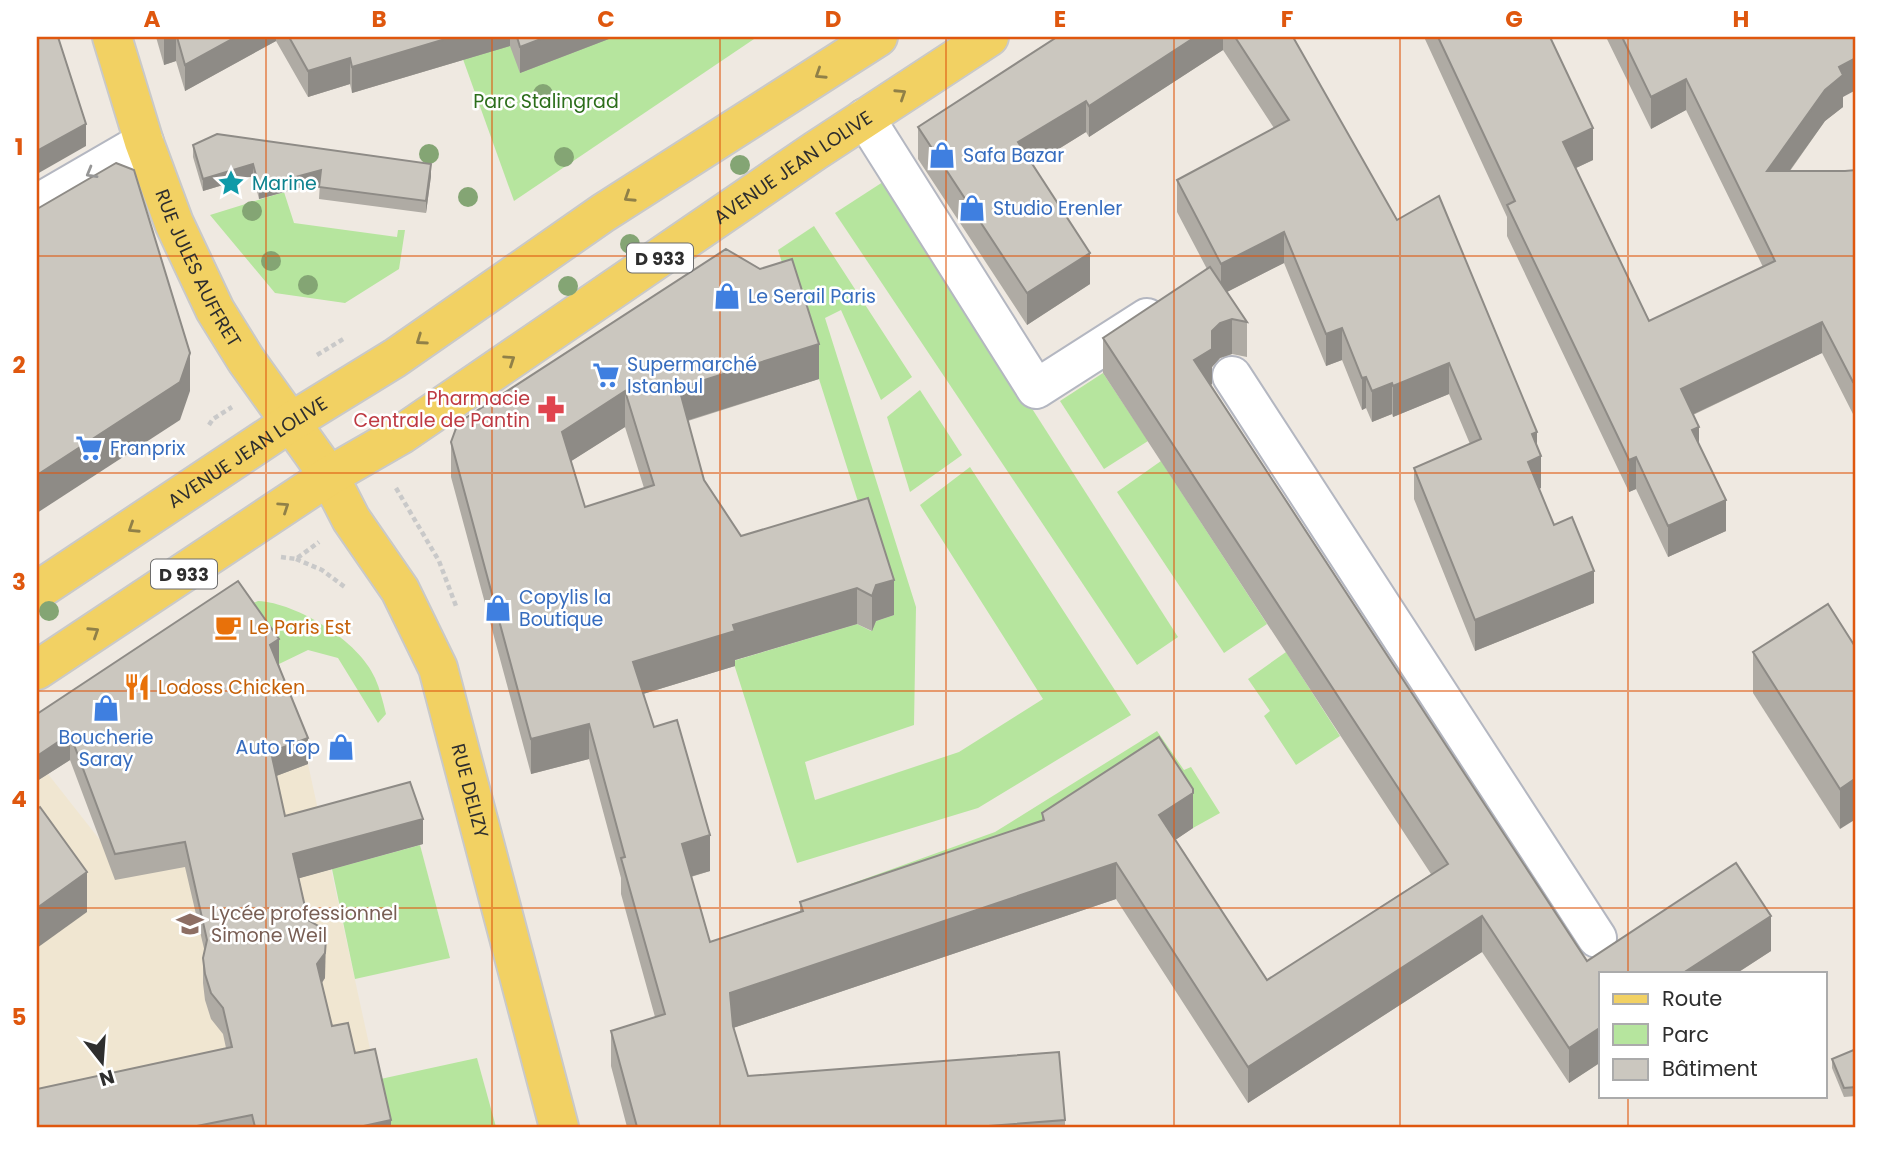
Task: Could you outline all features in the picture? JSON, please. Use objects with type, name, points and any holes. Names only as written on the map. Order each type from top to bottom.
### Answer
[{"type":"main road","name":"RUE JULES AUFFRET","points":[[111,37],[144,142],[174,223],[215,310],[246,360],[329,476]]},
{"type":"main road","name":"AVENUE JEAN LOLIVE","points":[[37,591],[291,422],[396,358],[603,213],[878,37]]},
{"type":"main road","name":"AVENUE JEAN LOLIVE","points":[[37,670],[329,476],[432,414],[865,118],[989,37]]},
{"type":"main road","name":"RUE DELIZY","points":[[329,476],[351,519],[400,590],[421,627],[438,668],[559,1127]]},
{"type":"street","points":[[865,118],[1036,389],[1178,298]]},
{"type":"street","points":[[37,204],[144,142]]},
{"type":"street","points":[[1232,376],[1597,938]]},
{"type":"shaded area","name":"Lycée professionnel Simone Weil","points":[[308,764],[387,1127],[37,1127],[37,781],[48,774],[100,840]]},
{"type":"green space","name":"Parc Stalingrad","points":[[455,37],[757,37],[514,201]]},
{"type":"green space","points":[[886,180],[1178,637],[1137,665],[835,213]]},
{"type":"green space","points":[[284,192],[294,223],[397,237],[398,230],[405,230],[399,269],[345,303],[275,293],[210,215]]},
{"type":"green space","points":[[814,226],[912,377],[881,400],[841,310],[825,318],[916,607],[914,725],[805,762],[815,800],[959,752],[1043,699],[920,505],[970,467],[1131,715],[978,808],[797,863],[733,661],[857,624],[871,631],[876,621],[894,615],[778,250]]},
{"type":"green space","points":[[1103,373],[1148,441],[1104,469],[1060,401]]},
{"type":"green space","points":[[920,390],[962,455],[910,492],[887,417]]},
{"type":"green space","points":[[1161,461],[1267,624],[1224,653],[1117,492]]},
{"type":"green space","points":[[258,601],[274,603],[308,616],[325,626],[355,651],[367,664],[380,691],[386,714],[378,723],[338,658],[308,650],[279,664],[239,609]]},
{"type":"green space","points":[[1286,652],[1340,736],[1296,765],[1264,716],[1270,711],[1248,679]]},
{"type":"green space","points":[[1157,731],[1184,770],[1191,767],[1220,813],[1193,828],[1191,825],[1042,848],[806,900],[995,832]]},
{"type":"green space","points":[[420,845],[450,958],[355,979],[332,869]]},
{"type":"green space","points":[[477,1058],[496,1127],[387,1127],[376,1080]]},
{"type":"building","points":[[37,37],[58,37],[86,124],[37,151]]},
{"type":"building","points":[[177,37],[236,37],[185,65]]},
{"type":"building","points":[[289,37],[452,37],[352,67],[350,58],[308,71]]},
{"type":"building","points":[[517,37],[546,37],[520,47]]},
{"type":"building","points":[[1057,37],[1195,37],[1089,106],[1086,101],[1018,142],[1090,253],[1027,293],[918,127]]},
{"type":"building","points":[[1235,37],[1293,37],[1397,220],[1439,196],[1537,432],[1532,434],[1541,456],[1528,462],[1554,525],[1572,517],[1594,571],[1475,620],[1414,468],[1481,439],[1449,363],[1393,386],[1392,383],[1372,391],[1366,377],[1362,378],[1342,328],[1326,334],[1284,232],[1221,264],[1177,180],[1289,120]]},
{"type":"building","points":[[1438,37],[1550,37],[1593,128],[1563,142],[1649,321],[1775,261],[1686,79],[1651,97],[1622,37],[1856,37],[1856,58],[1839,67],[1843,75],[1825,90],[1767,171],[1856,170],[1856,381],[1853,382],[1822,322],[1681,389],[1699,427],[1692,430],[1726,500],[1668,526],[1636,457],[1629,460],[1507,205],[1515,201]]},
{"type":"building","points":[[217,134],[431,164],[426,201],[319,187],[321,170],[259,187],[253,164],[203,179],[193,145]]},
{"type":"building","points":[[116,163],[134,170],[190,353],[180,382],[37,475],[37,209]]},
{"type":"building","points":[[726,249],[760,269],[792,259],[819,344],[679,388],[704,480],[741,536],[868,498],[894,580],[876,585],[872,596],[857,588],[733,625],[735,631],[633,662],[654,727],[677,720],[710,835],[682,844],[710,942],[803,911],[800,902],[1044,820],[1042,813],[1159,737],[1193,793],[1159,815],[1267,980],[1448,864],[1103,338],[1210,267],[1247,322],[1232,319],[1220,323],[1212,331],[1212,349],[1194,360],[1587,961],[1736,863],[1771,916],[1685,972],[1599,972],[1599,1028],[1569,1048],[1482,916],[1248,1067],[1116,863],[730,993],[733,1026],[748,1076],[1059,1052],[1065,1120],[975,1127],[637,1127],[611,1031],[665,1014],[621,858],[625,857],[589,724],[531,739],[451,442],[458,423]],"holes":[[[625,391],[654,485],[585,507],[562,432]]]},
{"type":"building","points":[[238,581],[279,639],[270,645],[308,738],[271,752],[285,816],[410,782],[423,819],[293,854],[308,920],[320,927],[326,939],[325,953],[317,964],[332,1026],[348,1023],[355,1053],[375,1049],[391,1120],[359,1127],[255,1127],[252,1115],[192,1127],[37,1127],[37,1089],[232,1047],[223,1008],[211,993],[205,974],[203,958],[207,940],[185,842],[115,854],[70,734],[37,756],[37,714]]},
{"type":"building","points":[[1828,604],[1856,648],[1856,778],[1840,789],[1753,652]]},
{"type":"building","points":[[40,807],[87,872],[37,908],[37,809]]},
{"type":"building","points":[[1856,1049],[1856,1087],[1844,1088],[1832,1059]]},
{"type":"place","name":"Safa Bazar","points":[[942,155]]},
{"type":"place","name":"Marine","points":[[231,183]]},
{"type":"place","name":"Studio Erenler","points":[[972,208]]},
{"type":"place","name":"Le Serail Paris","points":[[727,296]]},
{"type":"place","name":"Supermarché Istanbul","points":[[606,375]]},
{"type":"place","name":"Pharmacie Centrale de Pantin","points":[[551,409]]},
{"type":"place","name":"Franprix","points":[[89,448]]},
{"type":"place","name":"Copylis la Boutique","points":[[498,608]]},
{"type":"place","name":"Le Paris Est","points":[[228,627]]},
{"type":"place","name":"Lodoss Chicken","points":[[137,687]]},
{"type":"place","name":"Boucherie Saray","points":[[106,708]]},
{"type":"place","name":"Auto Top","points":[[341,747]]},
{"type":"place","name":"Lycée professionnel Simone Weil","points":[[190,924]]}]
